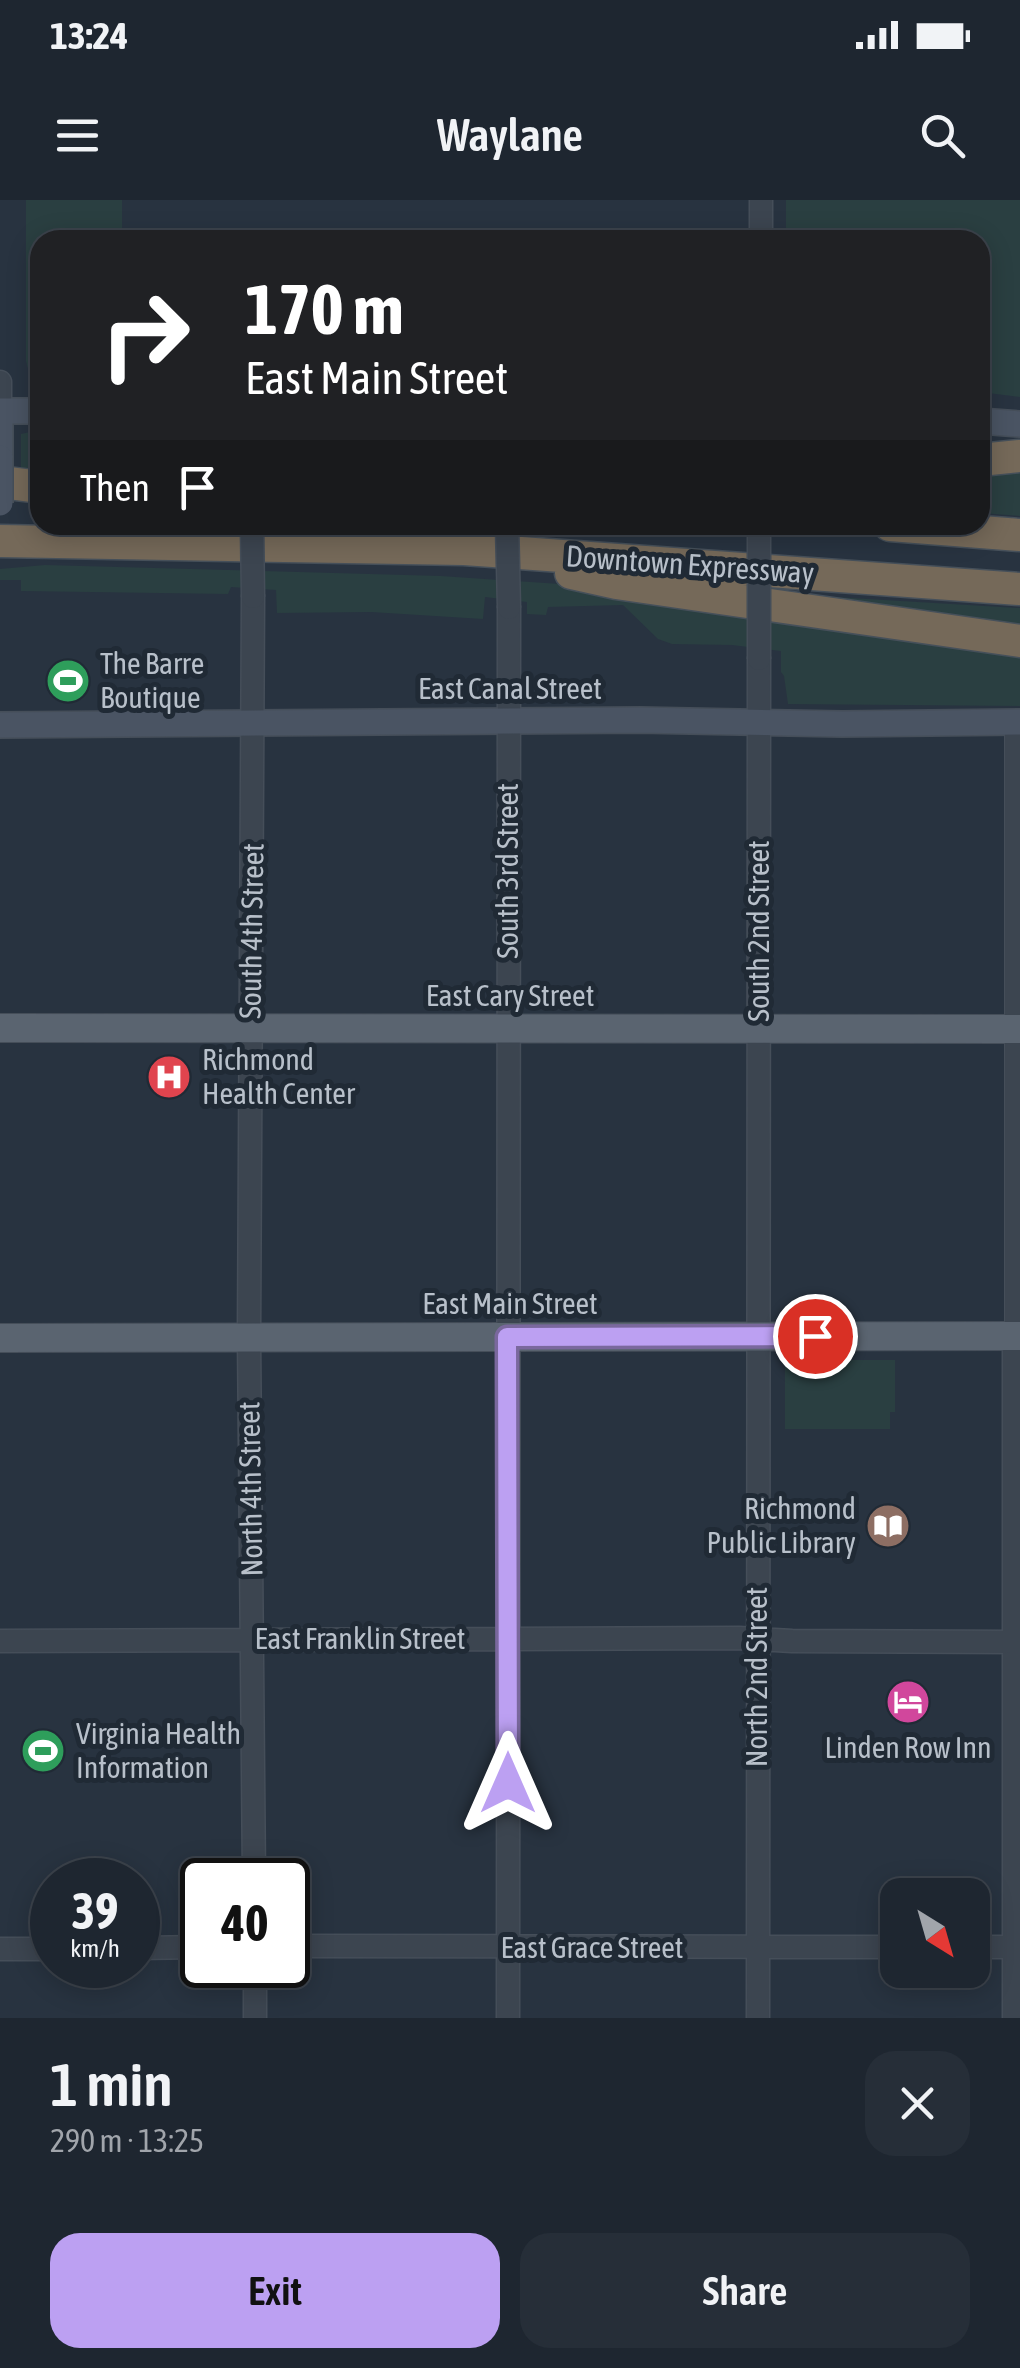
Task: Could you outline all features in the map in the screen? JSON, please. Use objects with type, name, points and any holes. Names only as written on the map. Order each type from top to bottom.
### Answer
[{"type":"highway","points":[[990,459],[1020,456]]},
{"type":"highway","points":[[0,482],[30,486]]},
{"type":"highway","points":[[0,504],[30,504]]},
{"type":"highway","points":[[990,533],[1020,535]]},
{"type":"highway","name":"Downtown Expressway","points":[[0,541],[464,549],[1020,589]]},
{"type":"highway","points":[[0,556],[104,541]]},
{"type":"highway","points":[[464,549],[616,583],[1020,642]]},
{"type":"main road","points":[[0,504],[0,411],[30,411]]},
{"type":"main road","points":[[990,421],[1020,424]]},
{"type":"main road","name":"East Canal Street","points":[[0,725],[1017,722]]},
{"type":"main road","name":"East Cary Street","points":[[0,1028],[1017,1029]]},
{"type":"main road","name":"East Main Street","points":[[0,1338],[1017,1336]]},
{"type":"street","points":[[761,200],[761,230]]},
{"type":"street","points":[[0,382],[0,411]]},
{"type":"street","name":"South 4th Street","points":[[249,1338],[252,535]]},
{"type":"street","name":"South 3rd Street","points":[[507,535],[508,2018]]},
{"type":"street","name":"South 2nd Street","points":[[756,1336],[759,535]]},
{"type":"street","points":[[1014,2018],[1017,722]]},
{"type":"street","name":"North 2nd Street","points":[[756,1336],[758,2018]]},
{"type":"street","name":"North 4th Street","points":[[249,1338],[254,1858]]},
{"type":"street","name":"East Franklin Street","points":[[0,1641],[1017,1642]]},
{"type":"street","name":"East Grace Street","points":[[310,1946],[880,1947]]},
{"type":"street","points":[[990,1947],[1017,1947]]},
{"type":"street","points":[[0,1949],[30,1949]]},
{"type":"street","points":[[255,1988],[256,2018]]},
{"type":"green space","points":[[26,200],[122,200],[122,230],[30,230],[30,377],[26,361]]},
{"type":"green space","points":[[786,200],[1020,200],[1020,397],[990,393],[990,230],[786,230]]},
{"type":"green space","points":[[30,432],[30,469],[21,469],[21,434]]},
{"type":"green space","points":[[1020,468],[1020,516],[990,514],[990,470]]},
{"type":"green space","points":[[45,565],[441,576],[560,584],[1020,652],[1020,706],[788,704],[781,651],[672,644],[658,639],[623,605],[548,607],[546,615],[527,614],[527,602],[485,597],[483,619],[371,612],[277,613],[276,590],[231,587],[228,594],[21,591],[21,580],[0,580],[0,569]]},
{"type":"green space","points":[[834,597],[1020,608],[1020,633],[836,604]]},
{"type":"green space","points":[[785,1360],[895,1360],[895,1412],[890,1412],[890,1429],[785,1429]]},
{"type":"place","name":"The Barre Boutique","points":[[68,681]]},
{"type":"place","name":"Richmond Health Center","points":[[169,1077]]},
{"type":"place","name":"Richmond Public Library","points":[[888,1526]]},
{"type":"place","name":"Linden Row Inn","points":[[908,1702]]},
{"type":"place","name":"Virginia Health Information","points":[[43,1751]]},
{"type":"route","points":[[508,1783],[507,1337],[815,1336]]}]
